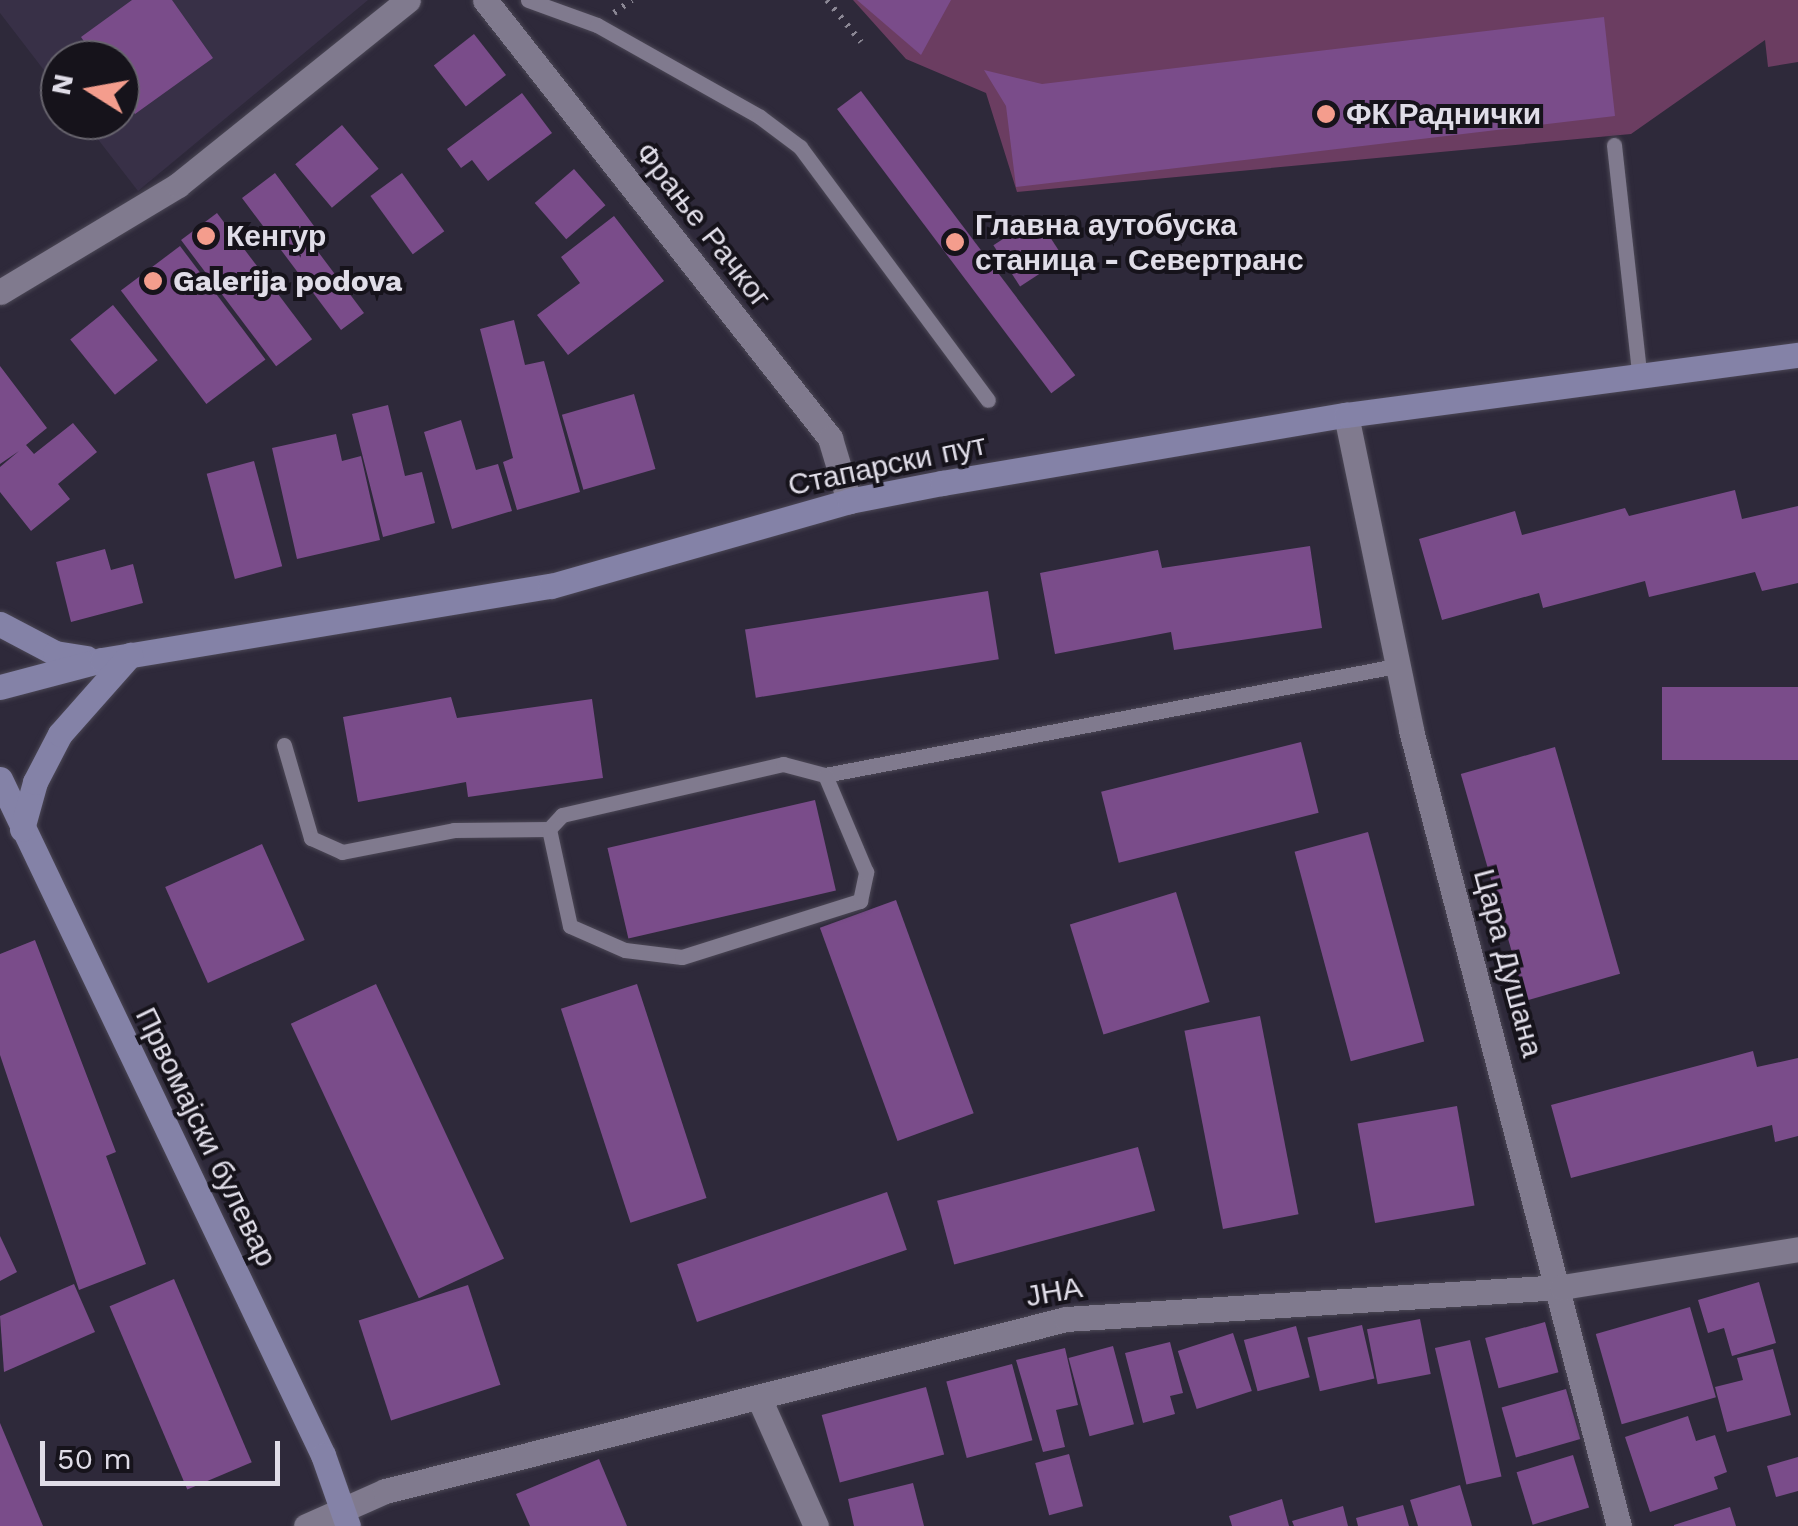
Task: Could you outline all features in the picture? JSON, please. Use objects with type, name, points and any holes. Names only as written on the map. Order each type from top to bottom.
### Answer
[{"type":"main road","name":"Стапарски пут","points":[[0,687],[102,660],[551,586],[849,501],[1346,415],[1798,355]]},
{"type":"main road","points":[[0,624],[55,653],[102,660]]},
{"type":"main road","points":[[22,829],[35,782],[60,734],[130,655]]},
{"type":"main road","name":"Првомајски булевар","points":[[0,778],[323,1454],[344,1518]]},
{"type":"street","points":[[0,292],[178,185],[408,0]]},
{"type":"street","name":"Фрање Рачког","points":[[485,0],[830,438],[849,501]]},
{"type":"street","name":"Цара Душана","points":[[1346,415],[1396,666],[1562,1287],[1619,1526]]},
{"type":"street","name":"ЈНА","points":[[306,1526],[344,1518],[385,1492],[1066,1319],[1562,1287],[1798,1249]]},
{"type":"street","points":[[760,1398],[816,1526]]},
{"type":"lane","points":[[528,0],[596,25],[760,117],[800,148],[988,400]]},
{"type":"lane","points":[[1614,145],[1640,374]]},
{"type":"lane","points":[[284,746],[310,838],[324,848],[342,852],[454,830],[549,828],[562,815],[783,764],[826,775],[1396,666]]},
{"type":"lane","points":[[549,828],[570,926],[625,950],[682,957],[860,901],[866,872],[826,775]]},
{"type":"path","points":[[828,0],[861,42]]},
{"type":"shaded area","points":[[0,0],[368,0],[138,191],[98,140],[140,140],[140,40],[40,40],[40,65],[0,13]]},
{"type":"shaded area","name":"ФК Раднички","points":[[853,0],[1798,0],[1798,62],[1768,67],[1765,40],[1631,134],[1017,192],[986,93],[906,59]]},
{"type":"building","points":[[132,0],[172,0],[213,58],[140,110],[140,40],[81,37]]},
{"type":"building","points":[[857,0],[951,0],[921,55]]},
{"type":"building","points":[[1604,17],[1615,116],[1016,187],[1006,106],[984,70],[1042,84]]},
{"type":"building","points":[[474,34],[506,75],[466,106],[434,65]]},
{"type":"building","name":"Главна аутобуска станица - Севертранс","points":[[861,91],[1075,375],[1051,393],[837,109]]},
{"type":"building","points":[[522,93],[552,133],[488,181],[472,160],[461,168],[447,149]]},
{"type":"building","points":[[342,125],[379,169],[332,208],[295,164]]},
{"type":"building","points":[[574,169],[605,205],[566,239],[535,203]]},
{"type":"building","points":[[275,173],[325,241],[316,249],[364,313],[341,330],[242,198]]},
{"type":"building","points":[[402,173],[444,231],[413,254],[370,196]]},
{"type":"building","points":[[217,213],[312,339],[276,366],[181,240]]},
{"type":"building","points":[[614,216],[664,281],[568,355],[537,315],[580,283],[561,257]]},
{"type":"building","points":[[1037,217],[1064,258],[1020,286],[993,245]]},
{"type":"building","points":[[180,246],[265,359],[206,404],[121,291]]},
{"type":"building","points":[[113,305],[158,360],[115,395],[70,340]]},
{"type":"building","points":[[514,320],[525,365],[544,361],[580,492],[517,510],[503,462],[513,458],[480,329]]},
{"type":"building","points":[[0,366],[47,428],[26,445],[34,454],[73,423],[97,452],[58,484],[70,499],[31,531],[0,492],[0,467],[19,451],[0,464]]},
{"type":"building","points":[[634,394],[655,469],[583,490],[562,415]]},
{"type":"building","points":[[388,405],[405,476],[422,472],[435,523],[383,537],[352,414]]},
{"type":"building","points":[[461,420],[476,470],[498,464],[512,511],[452,529],[424,432]]},
{"type":"building","points":[[336,434],[342,461],[361,456],[380,540],[297,559],[272,448]]},
{"type":"building","points":[[254,461],[282,566],[235,579],[207,474]]},
{"type":"building","points":[[1735,490],[1742,519],[1798,506],[1798,583],[1762,591],[1755,572],[1649,597],[1645,581],[1543,608],[1539,593],[1442,620],[1419,539],[1515,511],[1522,535],[1625,508],[1629,516]]},
{"type":"building","points":[[1310,546],[1322,628],[1174,650],[1171,632],[1055,654],[1040,573],[1158,550],[1162,568]]},
{"type":"building","points":[[105,549],[111,570],[133,564],[143,603],[71,622],[56,562]]},
{"type":"building","points":[[988,591],[999,659],[756,698],[745,629]]},
{"type":"building","points":[[1662,687],[1798,687],[1798,760],[1662,760]]},
{"type":"building","points":[[451,697],[457,718],[592,699],[603,778],[468,797],[466,782],[358,802],[343,717]]},
{"type":"building","points":[[1301,742],[1319,813],[1119,863],[1101,792]]},
{"type":"building","points":[[1555,747],[1620,974],[1526,1001],[1461,774]]},
{"type":"building","points":[[815,800],[836,891],[628,939],[607,848]]},
{"type":"building","points":[[1368,832],[1424,1042],[1351,1061],[1295,852]]},
{"type":"building","points":[[262,844],[305,940],[208,983],[165,887]]},
{"type":"building","points":[[1176,892],[1210,1002],[1103,1034],[1070,924]]},
{"type":"building","points":[[896,900],[974,1113],[898,1141],[820,928]]},
{"type":"building","points":[[35,940],[116,1152],[106,1156],[146,1264],[79,1290],[0,1055],[0,954]]},
{"type":"building","points":[[376,984],[504,1259],[419,1298],[291,1024]]},
{"type":"building","points":[[637,984],[707,1198],[630,1223],[561,1009]]},
{"type":"building","points":[[1260,1016],[1299,1214],[1223,1229],[1184,1031]]},
{"type":"building","points":[[1753,1051],[1757,1067],[1798,1058],[1798,1136],[1775,1142],[1772,1125],[1571,1178],[1551,1105]]},
{"type":"building","points":[[1457,1106],[1475,1205],[1375,1223],[1358,1124]]},
{"type":"building","points":[[1138,1147],[1155,1211],[954,1265],[937,1201]]},
{"type":"building","points":[[887,1192],[907,1250],[697,1322],[677,1264]]},
{"type":"building","points":[[0,1236],[17,1272],[0,1281]]},
{"type":"building","points":[[174,1279],[252,1462],[187,1490],[110,1306]]},
{"type":"building","points":[[1759,1282],[1776,1343],[1732,1356],[1724,1328],[1708,1333],[1698,1300]]},
{"type":"building","points":[[74,1284],[95,1332],[4,1372],[0,1316]]},
{"type":"building","points":[[468,1285],[500,1385],[391,1420],[359,1321]]},
{"type":"building","points":[[1690,1307],[1716,1397],[1622,1424],[1596,1334]]},
{"type":"building","points":[[1420,1319],[1431,1374],[1378,1384],[1367,1329]]},
{"type":"building","points":[[1545,1322],[1558,1372],[1499,1388],[1485,1338]]},
{"type":"building","points":[[1362,1325],[1374,1379],[1320,1391],[1307,1338]]},
{"type":"building","points":[[1296,1326],[1310,1377],[1258,1391],[1244,1340]]},
{"type":"building","points":[[1233,1333],[1252,1391],[1197,1409],[1178,1351]]},
{"type":"building","points":[[1470,1340],[1501,1476],[1466,1485],[1435,1348]]},
{"type":"building","points":[[1170,1342],[1183,1393],[1170,1396],[1175,1414],[1143,1423],[1125,1353]]},
{"type":"building","points":[[1113,1346],[1134,1424],[1090,1436],[1069,1358]]},
{"type":"building","points":[[1065,1348],[1078,1405],[1056,1410],[1065,1447],[1043,1452],[1016,1360]]},
{"type":"building","points":[[1773,1349],[1791,1415],[1727,1432],[1715,1387],[1743,1380],[1737,1358]]},
{"type":"building","points":[[1012,1364],[1032,1440],[967,1458],[946,1382]]},
{"type":"building","points":[[926,1387],[944,1455],[840,1483],[822,1415]]},
{"type":"building","points":[[1566,1389],[1580,1439],[1516,1457],[1502,1407]]},
{"type":"building","points":[[1688,1416],[1696,1441],[1715,1435],[1727,1472],[1714,1477],[1718,1489],[1650,1512],[1625,1437]]},
{"type":"building","points":[[0,1423],[43,1526],[0,1526]]},
{"type":"building","points":[[1069,1454],[1083,1506],[1049,1515],[1035,1463]]},
{"type":"building","points":[[1573,1455],[1589,1508],[1533,1525],[1517,1472]]},
{"type":"building","points":[[1798,1457],[1798,1491],[1776,1497],[1767,1466]]},
{"type":"building","points":[[599,1459],[627,1526],[530,1526],[516,1494]]},
{"type":"building","points":[[913,1483],[924,1526],[854,1526],[848,1499]]},
{"type":"building","points":[[1460,1485],[1472,1526],[1418,1526],[1410,1500]]},
{"type":"building","points":[[1282,1499],[1289,1526],[1232,1526],[1229,1516]]},
{"type":"building","points":[[1403,1505],[1409,1526],[1358,1526],[1356,1518]]},
{"type":"building","points":[[1343,1506],[1348,1526],[1294,1526],[1292,1521]]},
{"type":"building","points":[[1730,1507],[1736,1526],[1674,1526],[1674,1525]]},
{"type":"place","name":"ФК Раднички","points":[[1326,114]]},
{"type":"place","name":"Кенгур","points":[[206,236]]},
{"type":"place","name":"Главна аутобуска станица - Севертранс","points":[[955,242]]},
{"type":"place","name":"Galerija podova","points":[[153,281]]}]
